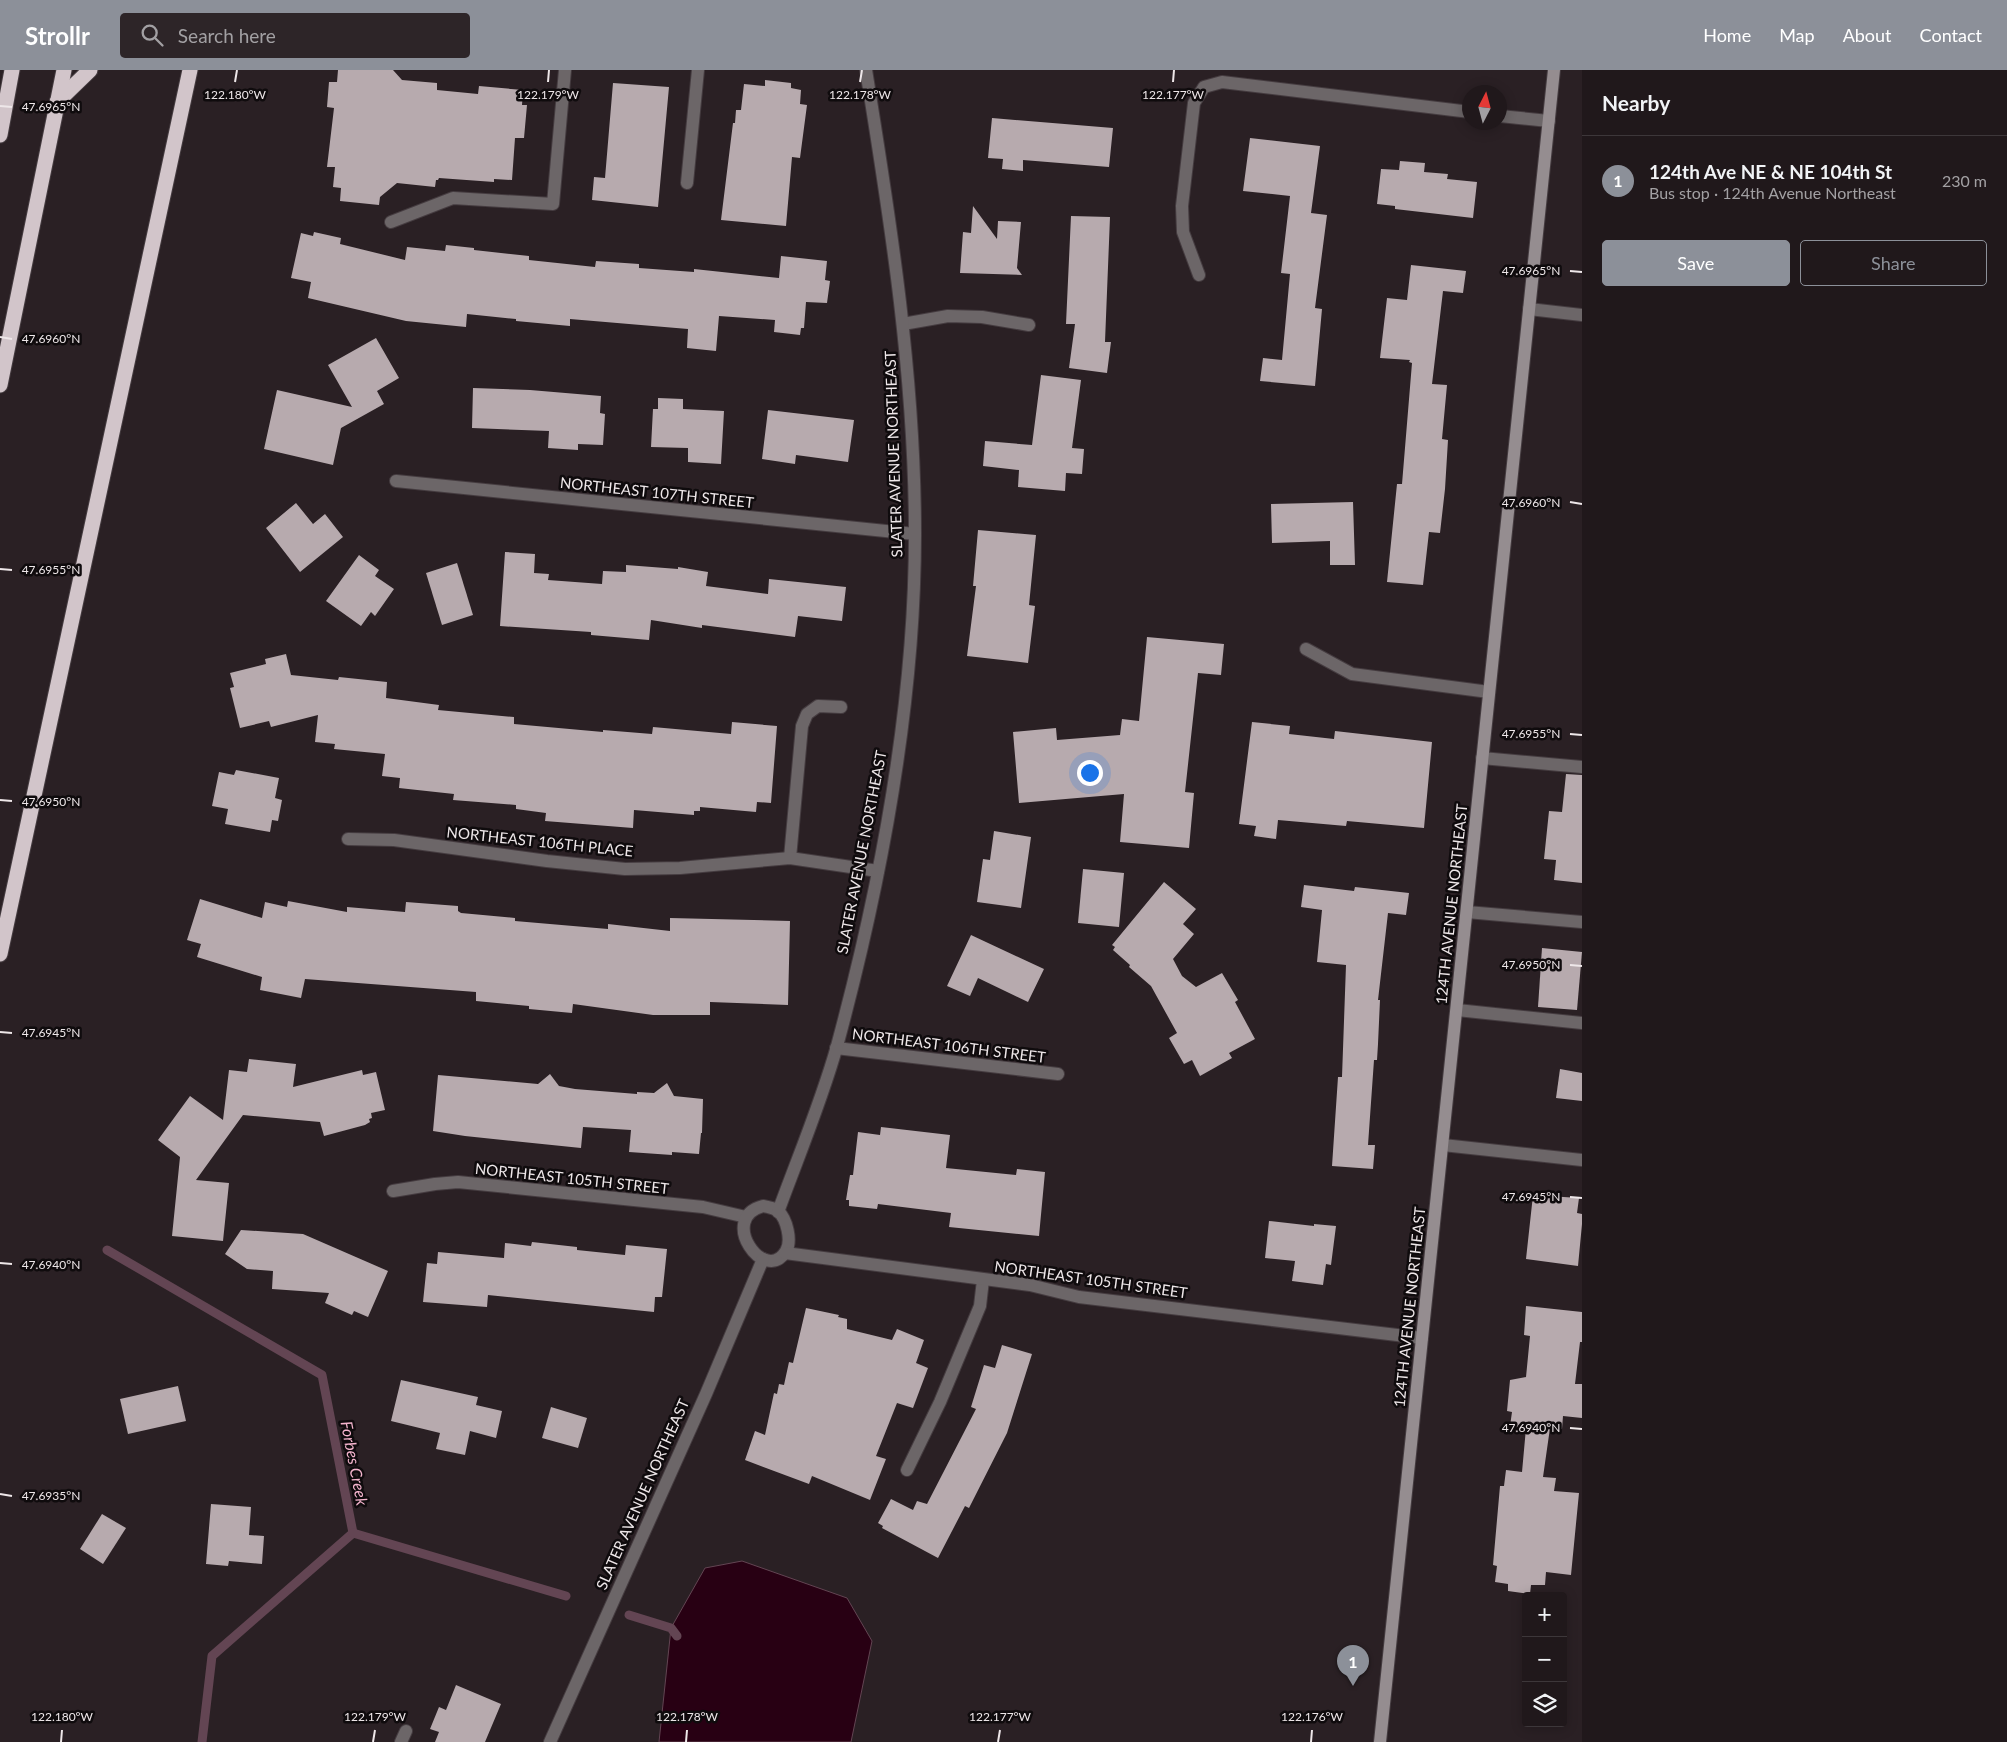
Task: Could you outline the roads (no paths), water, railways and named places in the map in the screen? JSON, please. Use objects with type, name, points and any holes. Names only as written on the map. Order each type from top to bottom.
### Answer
[{"type":"highway","points":[[0,135],[12,70]]},
{"type":"highway","points":[[0,385],[64,70]]},
{"type":"highway","points":[[57,102],[90,70]]},
{"type":"highway","points":[[0,954],[190,70]]},
{"type":"main road","name":"124TH AVENUE NORTHEAST","points":[[1380,1742],[1554,70]]},
{"type":"street","points":[[391,222],[452,198],[553,204],[565,70]]},
{"type":"street","points":[[687,183],[698,70]]},
{"type":"street","name":"SLATER AVENUE NORTHEAST","points":[[778,1212],[808,1134],[836,1048],[878,871],[893,789],[909,660],[915,534],[903,324],[888,206],[866,70]]},
{"type":"street","points":[[1199,275],[1183,232],[1182,206],[1194,103],[1204,87],[1222,82],[1462,111]]},
{"type":"street","points":[[1507,117],[1549,121]]},
{"type":"street","points":[[1529,309],[1582,315]]},
{"type":"street","points":[[903,324],[948,316],[982,317],[1028,326]]},
{"type":"street","name":"NORTHEAST 107TH STREET","points":[[396,481],[915,534]]},
{"type":"street","points":[[1306,649],[1352,674],[1489,692]]},
{"type":"street","points":[[790,858],[802,726],[807,714],[818,706],[841,707]]},
{"type":"street","points":[[1482,758],[1582,767]]},
{"type":"street","name":"NORTHEAST 106TH PLACE","points":[[348,839],[394,840],[547,861],[625,869],[680,868],[790,858],[878,871]]},
{"type":"street","points":[[1467,912],[1582,922]]},
{"type":"street","points":[[1457,1010],[1582,1023]]},
{"type":"street","name":"NORTHEAST 106TH STREET","points":[[836,1048],[1058,1074]]},
{"type":"street","points":[[1443,1145],[1582,1160]]},
{"type":"street","name":"NORTHEAST 105TH STREET","points":[[393,1191],[458,1182],[703,1207],[746,1217]]},
{"type":"street","points":[[764,1206],[778,1212],[784,1221],[788,1235],[788,1244],[785,1252],[778,1258],[770,1261],[763,1260],[753,1254],[749,1246],[744,1222],[746,1217],[755,1208],[764,1206]]},
{"type":"street","name":"NORTHEAST 105TH STREET","points":[[785,1252],[1030,1285],[1079,1297],[1422,1338]]},
{"type":"street","name":"SLATER AVENUE NORTHEAST","points":[[550,1742],[706,1394],[763,1260]]},
{"type":"street","points":[[907,1470],[940,1402],[980,1306],[983,1280]]},
{"type":"waterway","name":"Forbes Creek","points":[[107,1250],[322,1375],[353,1533],[212,1656],[202,1742]]},
{"type":"waterway","points":[[353,1533],[566,1596]]},
{"type":"waterway","points":[[629,1615],[671,1628],[677,1636]]},
{"type":"place","name":"124th Ave NE & NE 104th St","points":[[1353,1686]]}]
